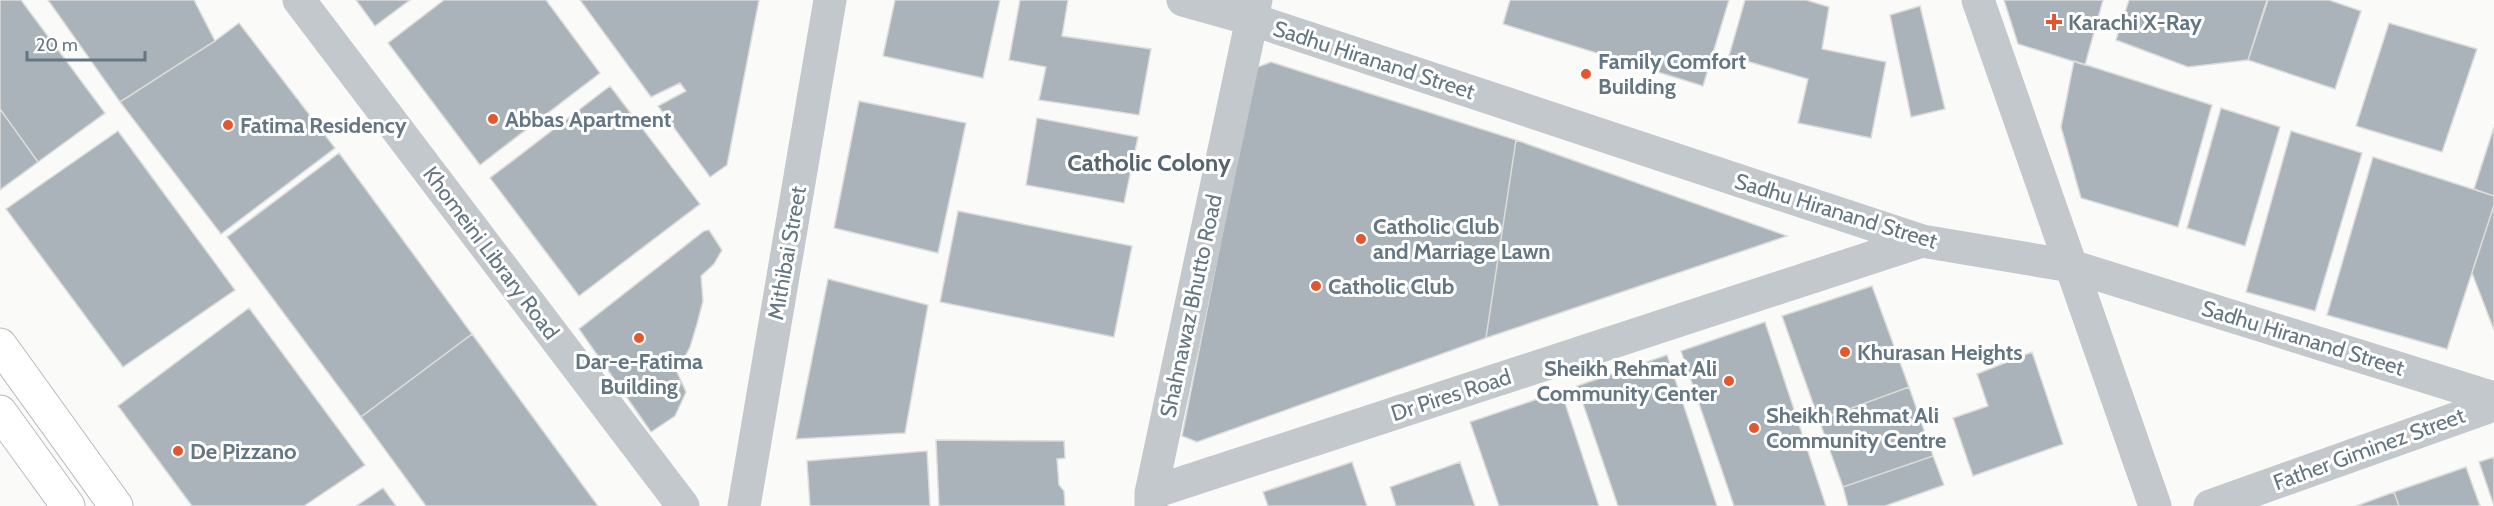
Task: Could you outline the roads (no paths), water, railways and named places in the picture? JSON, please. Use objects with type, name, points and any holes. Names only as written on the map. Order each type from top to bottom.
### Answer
[{"type":"main road","points":[[0,345],[116,506]]},
{"type":"main road","points":[[0,412],[68,506]]},
{"type":"street","name":"Khomeini Library Road","points":[[298,0],[683,506]]},
{"type":"street","name":"Mithibai Street","points":[[744,506],[830,0]]},
{"type":"street","name":"Sadhu Hiranand Street","points":[[1184,0],[1253,10],[1922,241],[2071,266],[2494,398]]},
{"type":"street","points":[[1978,0],[2155,506]]},
{"type":"street","name":"Shahnawaz Bhutto Road","points":[[1151,499],[1253,10]]},
{"type":"street","name":"Dr Pires Road","points":[[1151,499],[1922,241]]},
{"type":"street","name":"Father Giminez Street","points":[[2210,506],[2494,405]]},
{"type":"place","name":"Karachi X-Ray","points":[[2054,22]]},
{"type":"place","name":"Family Comfort Building","points":[[1586,74]]},
{"type":"place","name":"Abbas Apartment","points":[[493,119]]},
{"type":"place","name":"Fatima Residency","points":[[228,125]]},
{"type":"place","name":"Catholic Club and Marriage Lawn","points":[[1361,239]]},
{"type":"place","name":"Catholic Club","points":[[1316,286]]},
{"type":"place","name":"Dar-e-Fatima Building","points":[[639,338]]},
{"type":"place","name":"Khurasan Heights","points":[[1845,352]]},
{"type":"place","name":"Sheikh Rehmat Ali Community Center","points":[[1729,381]]},
{"type":"place","name":"Sheikh Rehmat Ali Community Centre","points":[[1754,428]]},
{"type":"place","name":"De Pizzano","points":[[178,451]]},
{"type":"district","name":"Catholic Colony","points":[[1149,162]]}]
